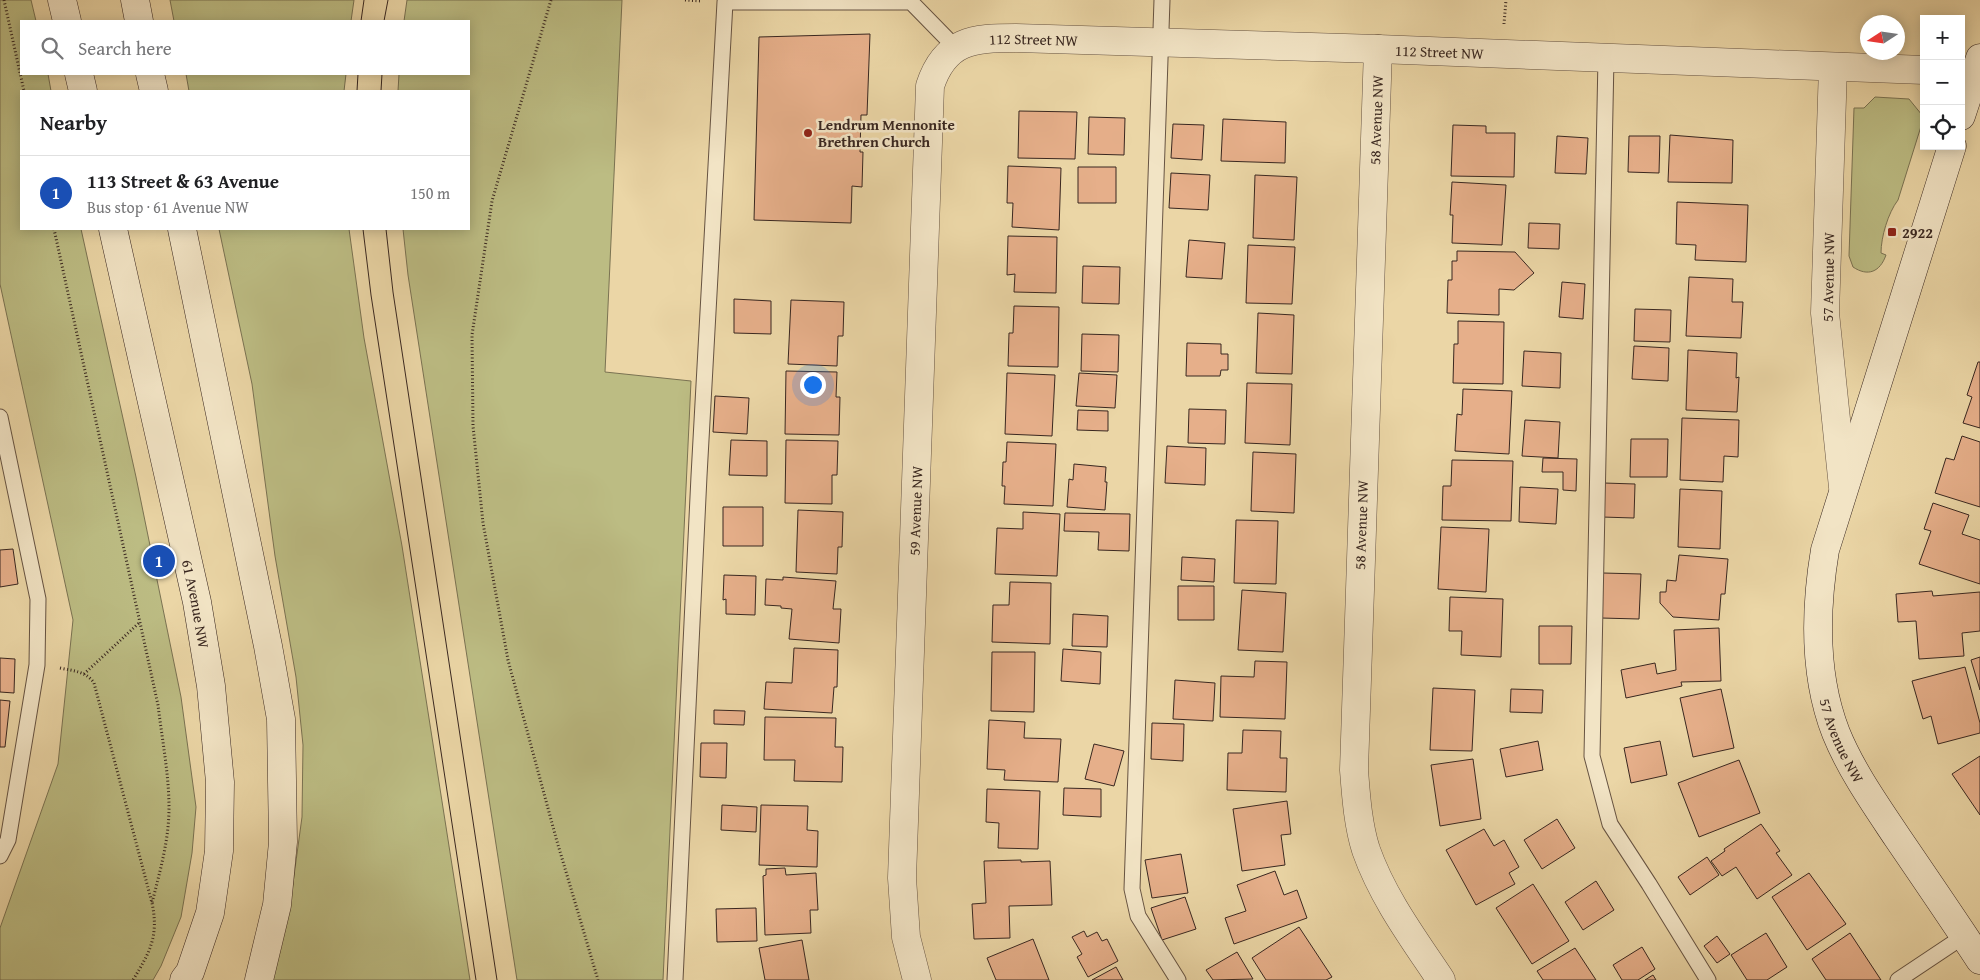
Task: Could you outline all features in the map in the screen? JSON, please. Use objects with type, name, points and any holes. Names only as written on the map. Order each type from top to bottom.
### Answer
[{"type":"street","points":[[62,0],[67,20]]},
{"type":"street","points":[[135,0],[139,20]]},
{"type":"street","name":"112 Street NW","points":[[956,47],[972,40],[992,38],[1161,42],[1920,70]]},
{"type":"street","name":"59 Avenue NW","points":[[917,980],[906,937],[902,878],[930,86],[935,70],[956,47]]},
{"type":"street","name":"58 Avenue NW","points":[[1378,49],[1354,770],[1358,810],[1366,849],[1378,878],[1394,910],[1441,980]]},
{"type":"street","name":"57 Avenue NW","points":[[1833,67],[1825,313],[1843,487]]},
{"type":"street","points":[[1963,105],[1971,71]]},
{"type":"street","points":[[79,75],[82,90]]},
{"type":"street","points":[[150,75],[154,90]]},
{"type":"street","name":"57 Avenue NW","points":[[1951,150],[1843,487],[1825,550],[1819,585],[1817,626],[1819,657],[1826,697],[1836,731],[1849,761],[1868,794],[1975,950]]},
{"type":"street","name":"61 Avenue NW","points":[[113,230],[197,602],[211,686],[220,782],[219,851],[210,912],[190,972],[184,980]]},
{"type":"street","points":[[182,230],[268,646],[281,719],[283,842],[277,905],[259,980]]},
{"type":"lane","points":[[1162,0],[1132,889],[1138,916],[1178,980]]},
{"type":"lane","points":[[675,980],[700,457],[725,2],[911,2],[956,47]]},
{"type":"lane","points":[[1606,58],[1592,756],[1610,824],[1708,980]]},
{"type":"lane","points":[[0,417],[38,599],[37,665],[8,840],[0,856]]},
{"type":"lane","points":[[1898,980],[1975,950]]},
{"type":"path","points":[[4,0],[20,73]]},
{"type":"path","points":[[551,0],[492,201],[472,335],[473,426],[483,523],[508,660],[556,838],[598,980]]},
{"type":"path","points":[[20,75],[24,90]]},
{"type":"path","points":[[54,230],[158,705],[168,781],[169,809],[166,845],[152,902]]},
{"type":"path","points":[[84,674],[140,622]]},
{"type":"path","points":[[37,665],[79,672],[91,678],[97,689],[156,922],[154,938],[146,959],[133,980]]},
{"type":"green space","points":[[0,0],[31,0],[36,20],[20,20],[20,75],[48,75],[51,90],[20,90],[20,230],[81,230],[136,477],[181,697],[196,807],[192,853],[181,917],[161,966],[153,980],[0,980],[0,928],[58,764],[73,620],[0,284]]},
{"type":"green space","points":[[170,0],[354,0],[351,20],[174,20]]},
{"type":"green space","points":[[407,0],[622,0],[605,372],[691,381],[663,980],[517,980],[408,275],[403,230],[470,230],[470,90],[398,90],[399,75],[470,75],[470,20],[404,20]]},
{"type":"green space","points":[[186,75],[346,75],[344,90],[189,90]]},
{"type":"green space","points":[[1875,97],[1909,99],[1920,113],[1920,130],[1898,200],[1888,218],[1884,233],[1881,253],[1886,255],[1877,269],[1868,272],[1853,267],[1849,256],[1854,108],[1864,108]]},
{"type":"green space","points":[[219,230],[349,230],[364,338],[402,546],[470,980],[269,980],[291,898],[302,817],[303,745],[296,677],[275,556],[252,384]]},
{"type":"building","name":"Lendrum Mennonite Brethren Church","points":[[870,34],[867,115],[861,115],[860,152],[863,152],[862,187],[852,186],[851,223],[754,220],[759,37]]},
{"type":"building","points":[[1019,111],[1077,112],[1075,159],[1018,158]]},
{"type":"building","points":[[1089,117],[1125,118],[1124,155],[1088,154]]},
{"type":"building","points":[[1223,119],[1286,122],[1285,163],[1221,161]]},
{"type":"building","points":[[1173,124],[1204,125],[1202,160],[1171,158]]},
{"type":"building","points":[[1453,125],[1486,126],[1486,133],[1515,133],[1514,177],[1451,176]]},
{"type":"building","points":[[1670,135],[1733,140],[1732,183],[1668,182]]},
{"type":"building","points":[[1557,136],[1588,138],[1586,174],[1555,173]]},
{"type":"building","points":[[1629,136],[1660,136],[1659,173],[1628,172]]},
{"type":"building","points":[[1008,166],[1061,168],[1059,230],[1012,227],[1013,203],[1007,203]]},
{"type":"building","points":[[1078,167],[1116,167],[1116,203],[1078,203]]},
{"type":"building","points":[[1171,173],[1210,175],[1208,210],[1169,208]]},
{"type":"building","points":[[1255,175],[1297,177],[1294,240],[1253,238]]},
{"type":"building","points":[[1452,182],[1506,185],[1502,245],[1452,243],[1453,215],[1450,215]]},
{"type":"building","points":[[1677,202],[1748,205],[1746,262],[1695,260],[1696,245],[1676,244]]},
{"type":"building","points":[[1529,223],[1560,224],[1559,249],[1528,248]]},
{"type":"building","points":[[1008,236],[1057,237],[1056,293],[1014,292],[1015,274],[1007,275]]},
{"type":"building","points":[[1189,240],[1225,243],[1222,279],[1186,277]]},
{"type":"building","points":[[1248,245],[1295,247],[1292,304],[1246,303]]},
{"type":"building","points":[[1457,251],[1515,252],[1534,273],[1514,290],[1499,289],[1499,315],[1447,313],[1448,280],[1452,280],[1452,261],[1457,261]]},
{"type":"building","points":[[1083,266],[1120,267],[1119,304],[1082,303]]},
{"type":"building","points":[[1689,277],[1733,279],[1732,302],[1743,302],[1741,338],[1686,336]]},
{"type":"building","points":[[1562,282],[1585,284],[1583,319],[1559,317]]},
{"type":"building","points":[[734,299],[771,301],[771,334],[734,333]]},
{"type":"building","points":[[791,300],[844,302],[843,336],[838,336],[837,366],[788,364]]},
{"type":"building","points":[[1014,306],[1059,307],[1058,367],[1008,366],[1009,333],[1013,333]]},
{"type":"building","points":[[1635,309],[1671,310],[1670,342],[1634,341]]},
{"type":"building","points":[[1258,313],[1294,315],[1292,374],[1256,373]]},
{"type":"building","points":[[1458,321],[1504,322],[1503,384],[1453,383],[1454,344],[1458,344]]},
{"type":"building","points":[[1082,334],[1119,335],[1118,372],[1081,371]]},
{"type":"building","points":[[1187,343],[1221,344],[1221,354],[1228,354],[1228,370],[1221,370],[1220,376],[1186,376]]},
{"type":"building","points":[[1634,346],[1669,348],[1668,381],[1632,379]]},
{"type":"building","points":[[1688,350],[1737,353],[1736,378],[1739,377],[1737,412],[1686,410]]},
{"type":"building","points":[[1524,351],[1561,353],[1560,388],[1522,386]]},
{"type":"building","points":[[1978,362],[1980,362],[1980,428],[1963,423],[1972,397],[1967,395]]},
{"type":"building","points":[[786,371],[837,372],[836,397],[840,397],[839,435],[785,434]]},
{"type":"building","points":[[1007,373],[1055,375],[1052,436],[1005,434]]},
{"type":"building","points":[[1079,373],[1117,375],[1115,408],[1076,406]]},
{"type":"building","points":[[1247,383],[1292,384],[1290,445],[1245,443]]},
{"type":"building","points":[[1463,389],[1512,391],[1509,454],[1455,451],[1457,414],[1462,415]]},
{"type":"building","points":[[715,396],[749,398],[747,434],[713,432]]},
{"type":"building","points":[[1189,409],[1226,410],[1225,444],[1188,443]]},
{"type":"building","points":[[1078,410],[1108,411],[1108,431],[1077,430]]},
{"type":"building","points":[[1682,418],[1739,420],[1738,457],[1724,456],[1723,482],[1680,480]]},
{"type":"building","points":[[1525,420],[1560,422],[1558,458],[1522,456]]},
{"type":"building","points":[[1962,436],[1980,442],[1980,507],[1935,493],[1946,458],[1954,460]]},
{"type":"building","points":[[1631,439],[1668,439],[1667,477],[1630,477]]},
{"type":"building","points":[[731,440],[767,441],[767,476],[729,475]]},
{"type":"building","points":[[786,440],[838,441],[837,475],[832,475],[832,504],[785,503]]},
{"type":"building","points":[[1007,442],[1056,444],[1053,506],[1004,504],[1005,486],[1002,486],[1003,462],[1006,462]]},
{"type":"building","points":[[1167,446],[1206,448],[1205,485],[1165,483]]},
{"type":"building","points":[[1253,452],[1296,454],[1294,513],[1251,511]]},
{"type":"building","points":[[1543,458],[1577,459],[1576,491],[1563,490],[1563,472],[1542,472]]},
{"type":"building","points":[[1452,460],[1513,461],[1511,521],[1442,520],[1443,486],[1451,486]]},
{"type":"building","points":[[1074,464],[1106,467],[1105,510],[1067,507],[1069,479],[1073,480]]},
{"type":"building","points":[[1604,483],[1635,484],[1634,518],[1602,517]]},
{"type":"building","points":[[1520,487],[1558,489],[1556,524],[1519,522]]},
{"type":"building","points":[[1680,489],[1722,491],[1720,549],[1678,547]]},
{"type":"building","points":[[1933,503],[1969,515],[1962,534],[1980,540],[1980,584],[1919,564],[1931,531],[1924,529]]},
{"type":"building","points":[[723,507],[763,507],[763,546],[723,546]]},
{"type":"building","points":[[798,510],[843,512],[842,547],[838,547],[837,574],[796,572]]},
{"type":"building","points":[[1023,512],[1060,514],[1057,576],[995,574],[997,528],[1023,529]]},
{"type":"building","points":[[1065,513],[1130,514],[1129,551],[1098,550],[1099,532],[1064,531]]},
{"type":"building","points":[[1236,520],[1278,521],[1276,584],[1234,583]]},
{"type":"building","points":[[1441,527],[1489,529],[1486,592],[1438,589]]},
{"type":"building","points":[[13,549],[18,584],[0,587],[0,550]]},
{"type":"building","points":[[1679,555],[1728,559],[1725,594],[1721,594],[1719,620],[1673,617],[1660,603],[1660,592],[1666,592],[1667,580],[1676,581]]},
{"type":"building","points":[[1182,557],[1215,559],[1214,582],[1181,580]]},
{"type":"building","points":[[1603,573],[1641,574],[1639,619],[1601,618]]},
{"type":"building","points":[[724,575],[756,576],[755,615],[726,614],[726,599],[723,600]]},
{"type":"building","points":[[783,577],[836,581],[833,609],[841,609],[839,643],[789,639],[792,609],[765,605],[766,579],[783,580]]},
{"type":"building","points":[[1010,582],[1051,583],[1050,644],[992,642],[993,605],[1009,605]]},
{"type":"building","points":[[1178,586],[1214,586],[1214,620],[1178,620]]},
{"type":"building","points":[[1242,590],[1286,593],[1283,652],[1238,650]]},
{"type":"building","points":[[1932,591],[1933,596],[1980,592],[1980,631],[1962,633],[1964,656],[1919,659],[1916,621],[1898,622],[1896,594]]},
{"type":"building","points":[[1450,597],[1503,599],[1501,657],[1461,655],[1462,631],[1449,631]]},
{"type":"building","points":[[1073,614],[1108,616],[1107,647],[1072,646]]},
{"type":"building","points":[[1539,626],[1572,626],[1571,664],[1539,664]]},
{"type":"building","points":[[1719,628],[1721,681],[1681,682],[1682,686],[1626,698],[1621,670],[1655,663],[1657,674],[1676,670],[1674,630]]},
{"type":"building","points":[[794,648],[838,650],[837,687],[834,687],[832,713],[764,709],[766,682],[792,683]]},
{"type":"building","points":[[1063,649],[1101,652],[1100,684],[1061,681]]},
{"type":"building","points":[[992,652],[1035,652],[1034,712],[991,711]]},
{"type":"building","points":[[1980,657],[1980,690],[1971,660]]},
{"type":"building","points":[[0,658],[15,659],[14,693],[0,692]]},
{"type":"building","points":[[1255,661],[1287,662],[1285,719],[1220,717],[1221,676],[1254,677]]},
{"type":"building","points":[[1965,667],[1980,723],[1980,733],[1938,744],[1931,716],[1923,719],[1912,681]]},
{"type":"building","points":[[1175,680],[1215,683],[1213,721],[1173,719]]},
{"type":"building","points":[[1433,688],[1475,690],[1472,751],[1430,750]]},
{"type":"building","points":[[1511,689],[1543,690],[1542,713],[1510,712]]},
{"type":"building","points":[[1721,689],[1734,748],[1693,757],[1680,698]]},
{"type":"building","points":[[0,700],[10,701],[5,747],[0,747]]},
{"type":"building","points":[[714,710],[745,711],[744,725],[714,724]]},
{"type":"building","points":[[765,717],[836,718],[835,747],[843,747],[842,782],[794,781],[795,760],[764,760]]},
{"type":"building","points":[[989,720],[1025,722],[1024,738],[1061,739],[1058,782],[1004,780],[1005,770],[987,769]]},
{"type":"building","points":[[1152,723],[1184,724],[1183,761],[1151,759]]},
{"type":"building","points":[[1243,730],[1281,731],[1280,758],[1287,758],[1286,792],[1227,790],[1228,753],[1242,753]]},
{"type":"building","points":[[1538,741],[1543,770],[1506,777],[1500,749]]},
{"type":"building","points":[[1660,741],[1667,775],[1631,783],[1624,748]]},
{"type":"building","points":[[701,743],[727,743],[726,778],[700,777]]},
{"type":"building","points":[[1094,744],[1124,751],[1114,786],[1085,779]]},
{"type":"building","points":[[1980,756],[1980,815],[1952,774]]},
{"type":"building","points":[[1473,759],[1481,819],[1440,826],[1431,765]]},
{"type":"building","points":[[1739,760],[1760,813],[1699,837],[1678,783]]},
{"type":"building","points":[[1064,788],[1101,789],[1101,817],[1063,815]]},
{"type":"building","points":[[987,789],[1040,791],[1038,849],[998,848],[999,823],[986,822]]},
{"type":"building","points":[[1287,801],[1291,834],[1281,835],[1285,865],[1242,871],[1233,809]]},
{"type":"building","points":[[722,805],[757,807],[756,832],[721,830]]},
{"type":"building","points":[[761,805],[808,806],[807,830],[818,831],[817,867],[759,865]]},
{"type":"building","points":[[1557,819],[1575,848],[1542,869],[1524,840]]},
{"type":"building","points":[[1761,824],[1780,851],[1776,853],[1792,875],[1757,899],[1736,867],[1722,876],[1711,861],[1725,851],[1724,849]]},
{"type":"building","points":[[1484,829],[1494,846],[1504,840],[1519,867],[1509,873],[1515,884],[1476,905],[1446,850]]},
{"type":"building","points":[[1181,854],[1188,893],[1152,898],[1145,860]]},
{"type":"building","points":[[1707,857],[1719,875],[1690,895],[1678,877]]},
{"type":"building","points":[[1021,860],[1021,862],[1050,861],[1052,905],[1009,906],[1010,938],[974,939],[972,904],[986,903],[984,861]]},
{"type":"building","points":[[785,868],[786,875],[816,873],[818,910],[810,910],[811,933],[765,935],[763,876],[766,875],[766,869]]},
{"type":"building","points":[[1275,871],[1284,895],[1297,890],[1307,918],[1234,944],[1225,918],[1246,911],[1237,885]]},
{"type":"building","points":[[1809,873],[1846,924],[1807,950],[1772,897]]},
{"type":"building","points":[[1596,881],[1614,910],[1583,930],[1565,902]]},
{"type":"building","points":[[1533,884],[1569,941],[1532,964],[1496,908]]},
{"type":"building","points":[[1185,897],[1196,929],[1162,940],[1151,908]]},
{"type":"building","points":[[756,908],[757,941],[717,942],[716,909]]},
{"type":"building","points":[[1299,927],[1332,977],[1326,980],[1266,980],[1252,958]]},
{"type":"building","points":[[1084,931],[1087,937],[1097,932],[1102,941],[1107,939],[1118,961],[1088,977],[1077,957],[1082,954],[1072,937]]},
{"type":"building","points":[[1766,933],[1787,967],[1767,980],[1747,980],[1731,955]]},
{"type":"building","points":[[1850,933],[1881,980],[1826,980],[1812,959]]},
{"type":"building","points":[[1717,936],[1730,954],[1717,963],[1704,946]]},
{"type":"building","points":[[1033,939],[1049,980],[996,980],[987,958]]},
{"type":"building","points":[[802,940],[809,980],[765,980],[759,948]]},
{"type":"building","points":[[1642,947],[1655,969],[1638,980],[1622,980],[1613,965]]},
{"type":"building","points":[[1575,948],[1596,980],[1543,980],[1537,971]]},
{"type":"building","points":[[1237,952],[1253,979],[1213,980],[1206,970]]},
{"type":"building","points":[[1116,967],[1123,980],[1092,980]]},
{"type":"building","points":[[1653,975],[1656,980],[1645,980]]},
{"type":"tram line","points":[[361,20],[364,0]]},
{"type":"tram line","points":[[384,20],[388,0]]},
{"type":"tram line","points":[[357,90],[358,75]]},
{"type":"tram line","points":[[381,90],[382,75]]},
{"type":"tram line","points":[[363,230],[371,295],[476,980]]},
{"type":"tram line","points":[[386,230],[393,292],[497,980]]},
{"type":"place","name":"Lendrum Mennonite Brethren Church","points":[[808,133]]},
{"type":"place","name":"2922","points":[[1892,232]]},
{"type":"place","name":"113 Street & 63 Avenue","points":[[159,561]]}]
